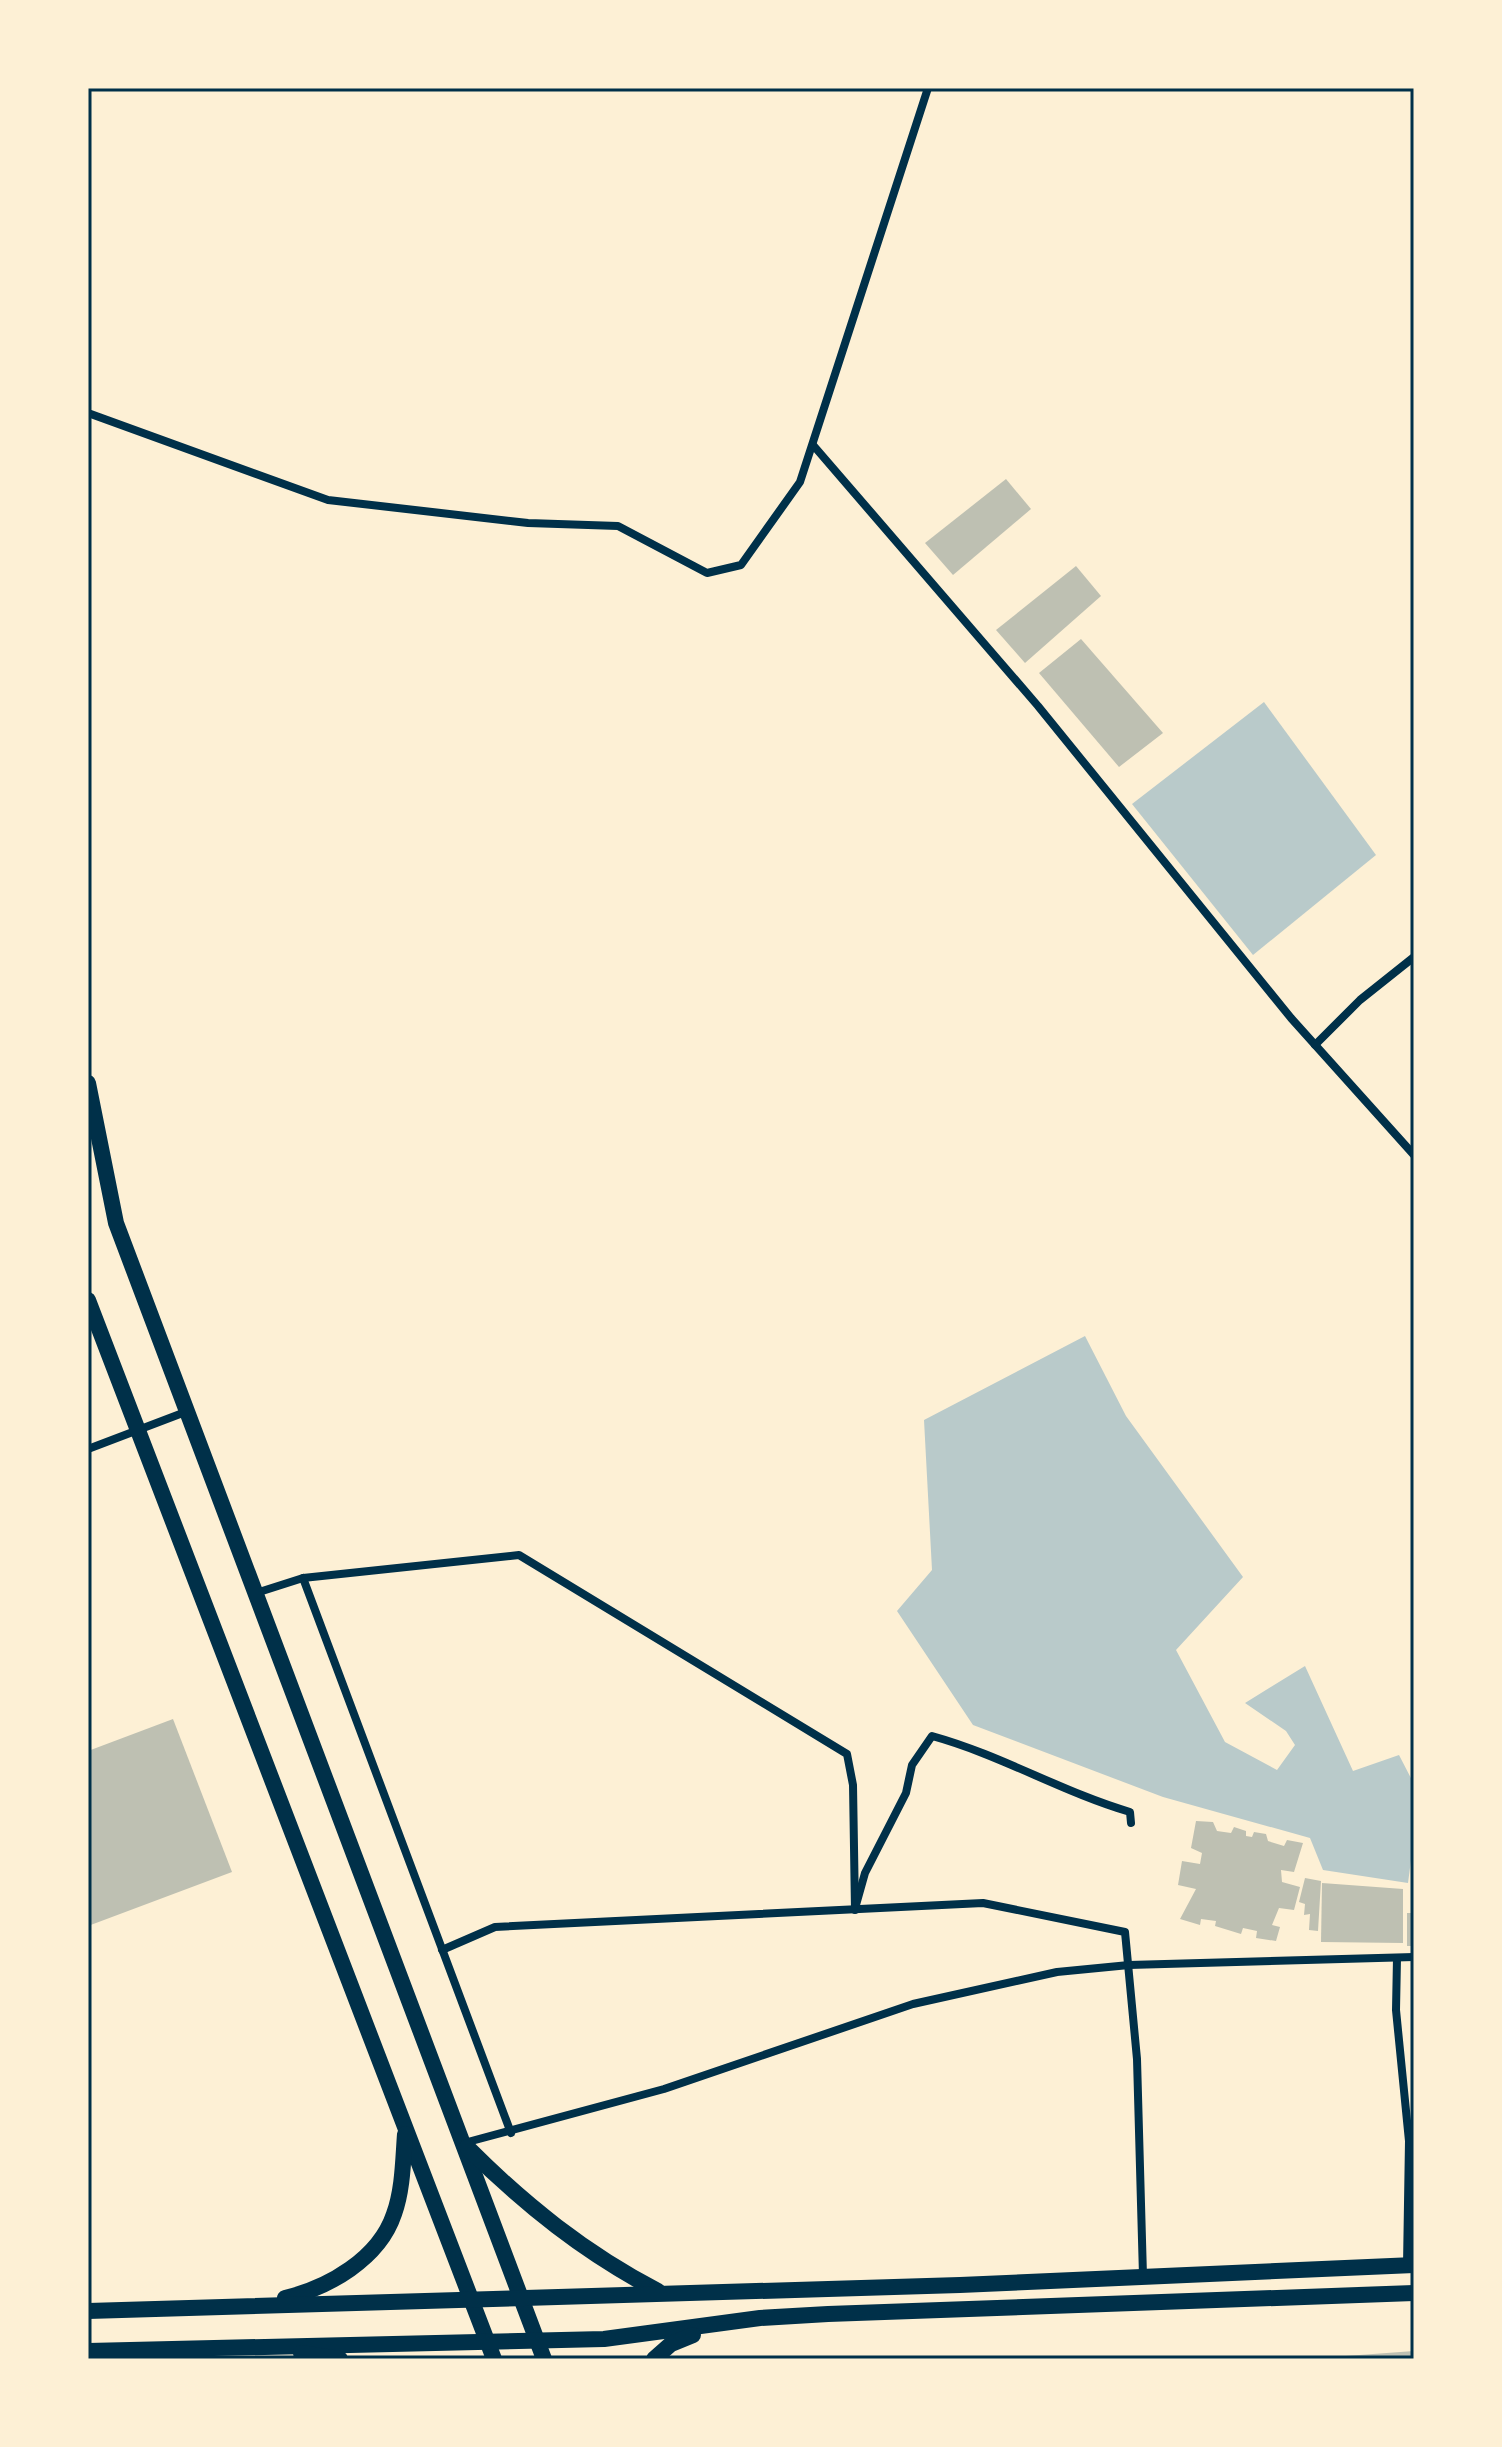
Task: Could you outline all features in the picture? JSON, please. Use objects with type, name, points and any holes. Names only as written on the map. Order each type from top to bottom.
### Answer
[{"type":"main road","points":[[88,1083],[116,1223],[544,2359]]},
{"type":"main road","points":[[88,1300],[494,2359]]},
{"type":"main road","points":[[250,2306],[301,2294],[339,2278],[367,2254],[394,2216],[402,2176],[405,2128]]},
{"type":"main road","points":[[463,2143],[537,2214],[617,2270],[659,2292]]},
{"type":"main road","points":[[88,2311],[520,2295],[960,2285],[1410,2265]]},
{"type":"main road","points":[[88,2351],[604,2339],[722,2323],[843,2313],[1414,2293]]},
{"type":"main road","points":[[654,2359],[671,2344],[722,2323]]},
{"type":"main road","points":[[264,2346],[340,2359]]},
{"type":"street","points":[[88,413],[328,500],[528,523],[618,526],[707,573],[741,565],[800,482],[928,88]]},
{"type":"street","points":[[813,445],[1038,706],[1315,1045],[1410,1144],[1414,1155]]},
{"type":"street","points":[[1315,1045],[1360,1000],[1414,957]]},
{"type":"street","points":[[88,1449],[188,1411]]},
{"type":"street","points":[[256,1593],[303,1578],[519,1555],[847,1754],[853,1785],[855,1910]]},
{"type":"street","points":[[303,1578],[511,2133]]},
{"type":"street","points":[[855,1910],[865,1873],[906,1793],[912,1765],[932,1736],[970,1746],[1055,1787],[1130,1812],[1131,1823]]},
{"type":"street","points":[[442,1950],[495,1927],[983,1903],[1125,1932],[1138,2072],[1143,2276]]},
{"type":"street","points":[[463,2143],[511,2133],[664,2089],[913,2004],[1057,1972],[1129,1965],[1414,1957]]},
{"type":"street","points":[[1397,1958],[1396,2010],[1409,2141],[1410,2265]]},
{"type":"shaded area","points":[[1264,702],[1376,855],[1253,955],[1132,804]]},
{"type":"shaded area","points":[[1085,1336],[1126,1416],[1243,1577],[1176,1650],[1225,1742],[1277,1770],[1295,1745],[1286,1731],[1245,1703],[1305,1666],[1353,1771],[1399,1755],[1414,1784],[1414,1837],[1408,1883],[1323,1870],[1310,1838],[1163,1797],[973,1725],[897,1611],[932,1570],[924,1420]]},
{"type":"building","points":[[1006,479],[1031,509],[953,575],[925,543]]},
{"type":"building","points":[[1076,566],[1101,596],[1025,663],[996,630]]},
{"type":"building","points":[[1081,639],[1163,733],[1119,767],[1039,673]]},
{"type":"building","points":[[173,1719],[232,1872],[88,1926],[88,1751]]},
{"type":"building","points":[[1196,1821],[1213,1822],[1217,1831],[1231,1833],[1234,1827],[1246,1831],[1246,1836],[1252,1837],[1254,1832],[1266,1834],[1268,1841],[1284,1846],[1287,1840],[1303,1843],[1294,1872],[1281,1870],[1282,1882],[1300,1887],[1294,1910],[1279,1908],[1272,1925],[1280,1927],[1276,1941],[1256,1938],[1257,1931],[1243,1928],[1241,1934],[1215,1926],[1216,1921],[1201,1919],[1200,1925],[1180,1919],[1196,1889],[1178,1885],[1182,1861],[1200,1864],[1202,1853],[1191,1848]]},
{"type":"building","points":[[1305,1878],[1321,1881],[1318,1931],[1309,1930],[1310,1914],[1304,1915],[1305,1904],[1299,1902]]},
{"type":"building","points":[[1322,1883],[1403,1889],[1403,1943],[1321,1942]]},
{"type":"building","points":[[1407,1913],[1414,1913],[1414,1946],[1407,1946]]},
{"type":"building","points":[[1414,2351],[1414,2359],[1332,2357]]}]
